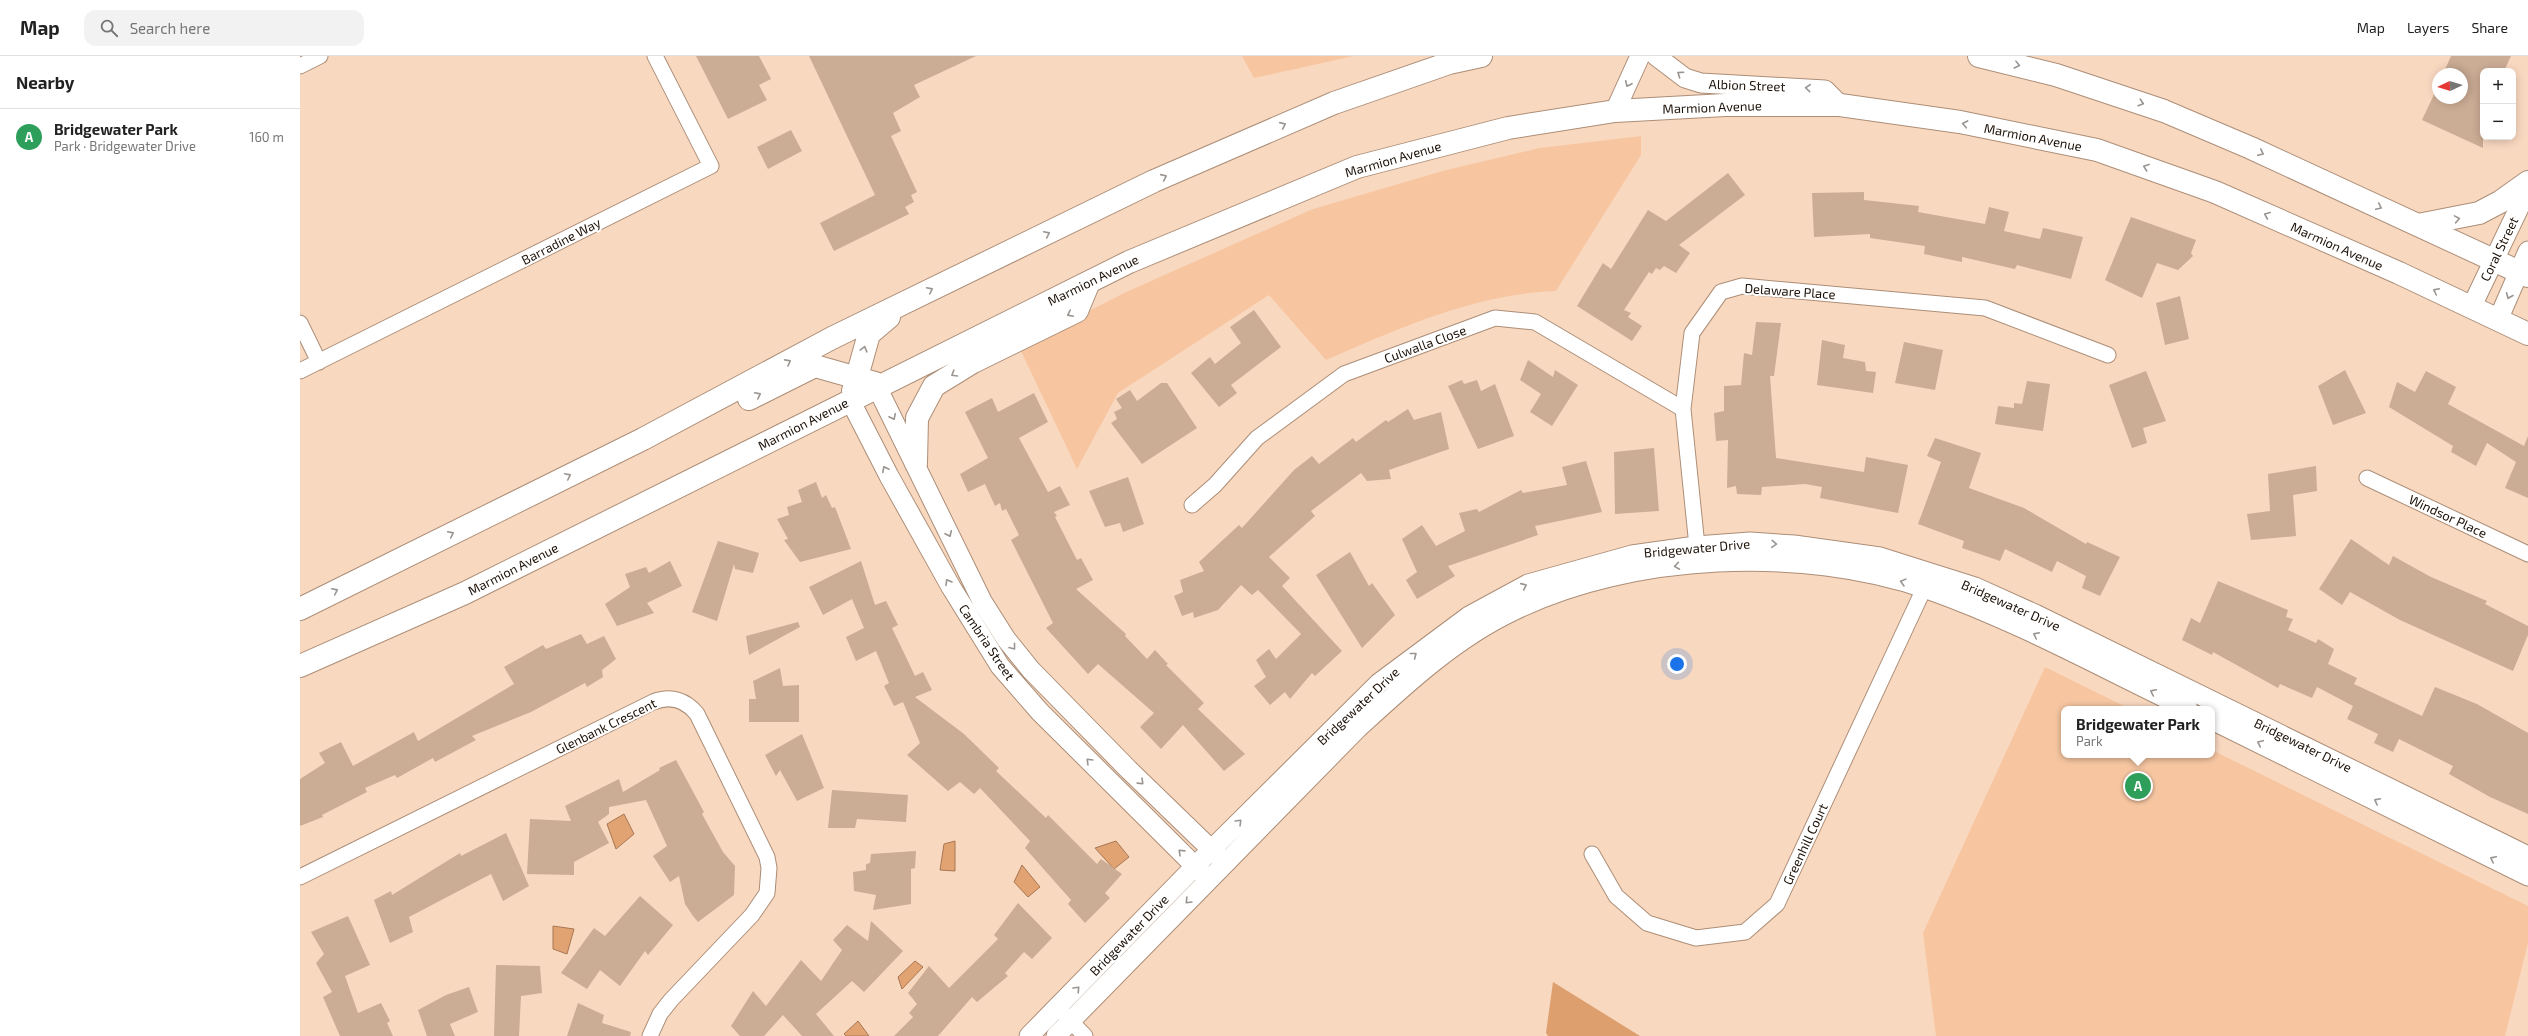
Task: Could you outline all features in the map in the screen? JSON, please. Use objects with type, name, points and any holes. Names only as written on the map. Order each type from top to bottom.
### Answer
[{"type":"highway","points":[[300,609],[606,457],[909,300],[1154,181],[1310,113],[1451,59],[1481,56]]},
{"type":"highway","points":[[1979,56],[2056,75],[2164,111],[2494,259],[2524,274]]},
{"type":"highway","name":"Marmion Avenue","points":[[300,666],[465,593],[850,400],[869,382],[1089,282],[1129,262],[1357,167],[1508,128],[1615,111],[1725,105],[1840,105],[1960,122],[2097,150],[2215,192],[2399,273],[2528,334]]},
{"type":"highway","points":[[2418,226],[2479,213],[2500,202],[2528,182]]},
{"type":"highway","points":[[916,463],[917,418],[934,386],[973,362],[1077,311],[1089,282]]},
{"type":"highway","points":[[606,457],[678,436],[815,366],[869,382],[868,334],[909,300]]},
{"type":"street","points":[[300,66],[320,56]]},
{"type":"street","name":"Barradine Way","points":[[300,371],[711,166],[655,56]]},
{"type":"street","points":[[1615,111],[1640,56]]},
{"type":"street","name":"Albion Street","points":[[1656,56],[1684,78],[1701,83],[1826,90],[1840,105]]},
{"type":"street","name":"Coral Street","points":[[2471,308],[2528,189]]},
{"type":"street","name":"Coral Street","points":[[2498,320],[2524,274],[2528,252]]},
{"type":"street","name":"Delaware Place","points":[[1698,554],[1683,409],[1692,333],[1721,292],[1742,286],[1985,308],[2108,354]]},
{"type":"street","name":"Culwalla Close","points":[[1192,505],[1215,485],[1257,438],[1344,374],[1495,318],[1535,322],[1683,409]]},
{"type":"street","points":[[300,323],[319,362]]},
{"type":"street","name":"Cambria Street","points":[[869,382],[916,463],[982,601],[1006,639],[1031,670],[1225,863]]},
{"type":"street","name":"Cambria Street","points":[[850,400],[889,476],[959,601],[1000,666],[1040,712],[1202,873]]},
{"type":"street","name":"Windsor Place","points":[[2367,478],[2528,554]]},
{"type":"street","name":"Bridgewater Drive","points":[[1029,1036],[1202,873],[1225,863],[1363,724],[1408,683],[1465,640],[1512,611],[1586,584],[1698,554]]},
{"type":"street","name":"Bridgewater Drive","points":[[1056,1036],[1072,1022],[1202,873],[1211,850],[1379,683],[1469,616],[1504,595],[1535,582],[1632,555],[1698,554],[1812,565],[1869,574],[1928,580],[1975,587],[2035,614],[2528,856]]},
{"type":"street","name":"Bridgewater Drive","points":[[1928,580],[2182,706]]},
{"type":"street","name":"Greenhill Court","points":[[1592,854],[1616,896],[1646,923],[1696,938],[1745,932],[1777,904],[1928,580]]},
{"type":"street","name":"Glenbank Crescent","points":[[300,877],[653,702],[662,699],[682,701],[691,707],[697,714],[761,843],[769,868],[768,893],[752,915],[671,1000],[660,1014],[650,1036]]},
{"type":"street","name":"Bridgewater Drive","points":[[2215,721],[2528,876]]},
{"type":"street","points":[[1058,1008],[1085,1036]]},
{"type":"shaded area","points":[[1242,56],[1354,56],[1254,78]]},
{"type":"shaded area","points":[[1641,136],[1641,155],[1556,291],[1496,299],[1467,306],[1410,325],[1326,360],[1269,295],[1118,393],[1077,469],[1019,347],[1124,293],[1313,209],[1446,170],[1540,148]]},
{"type":"shaded area","points":[[2045,667],[2124,706],[2061,706],[2061,758],[2215,758],[2215,751],[2528,906],[2528,943],[2505,1036],[1936,1036],[1923,933]]},
{"type":"shaded area","points":[[624,814],[634,834],[616,849],[607,824]]},
{"type":"shaded area","points":[[955,841],[955,871],[940,870],[944,844]]},
{"type":"shaded area","points":[[1116,841],[1129,857],[1114,869],[1095,848]]},
{"type":"shaded area","points":[[1022,865],[1040,887],[1028,897],[1014,882]]},
{"type":"shaded area","points":[[553,926],[574,929],[567,954],[553,949]]},
{"type":"shaded area","points":[[915,961],[923,967],[902,989],[898,977]]},
{"type":"shaded area","points":[[1553,982],[1640,1036],[1548,1036],[1546,1033]]},
{"type":"shaded area","points":[[858,1021],[869,1036],[846,1036],[844,1034]]},
{"type":"building","points":[[696,56],[759,56],[771,79],[759,85],[767,100],[728,119]]},
{"type":"building","points":[[809,56],[976,56],[914,85],[920,97],[893,113],[901,131],[891,136],[917,192],[911,195],[914,202],[905,207],[909,214],[834,251],[820,223],[875,195]]},
{"type":"building","points":[[2451,56],[2511,56],[2505,68],[2480,68],[2480,140],[2483,140],[2483,148],[2422,120],[2432,99],[2432,104],[2468,104],[2468,68],[2446,68]]},
{"type":"building","points":[[791,130],[802,151],[768,169],[757,147]]},
{"type":"building","points":[[1728,173],[1745,195],[1679,245],[1690,253],[1676,273],[1664,266],[1660,270],[1656,268],[1652,274],[1649,272],[1624,310],[1631,313],[1628,317],[1642,326],[1632,341],[1577,306],[1603,263],[1611,269],[1648,210],[1666,221]]},
{"type":"building","points":[[1864,192],[1864,200],[1919,206],[1918,212],[1985,224],[1989,207],[2009,212],[2004,231],[2040,239],[2043,228],[2083,237],[2071,279],[2017,265],[2015,269],[1962,257],[1962,262],[1924,254],[1925,246],[1870,238],[1870,234],[1814,237],[1812,193]]},
{"type":"building","points":[[2131,217],[2196,240],[2191,253],[2193,256],[2178,270],[2157,263],[2142,298],[2105,280]]},
{"type":"building","points":[[2180,296],[2189,339],[2165,345],[2156,303]]},
{"type":"building","points":[[1254,310],[1281,347],[1231,385],[1237,393],[1219,407],[1191,373],[1210,357],[1215,364],[1241,343],[1230,327]]},
{"type":"building","points":[[1756,322],[1781,323],[1774,376],[1770,376],[1776,458],[1864,472],[1866,457],[1908,465],[1898,513],[1820,498],[1822,487],[1805,484],[1762,487],[1761,495],[1737,494],[1736,486],[1727,488],[1728,440],[1716,441],[1714,413],[1724,411],[1724,386],[1741,385],[1744,353],[1752,355]]},
{"type":"building","points":[[1822,340],[1845,345],[1843,358],[1865,362],[1866,371],[1876,372],[1873,393],[1817,385]]},
{"type":"building","points":[[1904,342],[1943,350],[1935,390],[1895,383]]},
{"type":"building","points":[[1528,360],[1553,377],[1555,370],[1578,385],[1552,426],[1530,412],[1541,394],[1520,380]]},
{"type":"building","points":[[2345,370],[2366,413],[2333,425],[2318,386]]},
{"type":"building","points":[[2146,371],[2166,421],[2143,428],[2147,443],[2132,448],[2109,385]]},
{"type":"building","points":[[2426,371],[2456,387],[2448,404],[2524,446],[2528,436],[2528,498],[2505,488],[2516,462],[2487,443],[2476,466],[2451,452],[2453,446],[2389,407],[2397,382],[2415,392]]},
{"type":"building","points":[[1462,380],[1464,384],[1477,380],[1481,391],[1495,384],[1514,436],[1478,449],[1448,386]]},
{"type":"building","points":[[2027,381],[2050,384],[2043,431],[1995,424],[1998,406],[2014,408],[2014,403],[2022,404]]},
{"type":"building","points":[[1161,383],[1167,383],[1197,428],[1142,464],[1111,423],[1117,419],[1114,412],[1122,408],[1116,399],[1130,390],[1137,401]]},
{"type":"building","points":[[1034,393],[1048,422],[1019,438],[1048,492],[1060,486],[1070,505],[1054,512],[1057,516],[1055,517],[1077,560],[1081,558],[1093,580],[1076,589],[1126,634],[1125,636],[1147,659],[1155,650],[1168,664],[1166,665],[1204,703],[1198,709],[1245,754],[1224,771],[1183,725],[1161,749],[1140,727],[1154,713],[1098,664],[1088,674],[1046,628],[1053,623],[1011,540],[1019,535],[1006,509],[1002,511],[1000,503],[995,506],[985,484],[968,492],[960,474],[988,458],[965,412],[992,398],[998,412]]},
{"type":"building","points":[[1408,409],[1414,420],[1441,412],[1449,449],[1389,470],[1391,479],[1367,481],[1361,473],[1311,511],[1315,516],[1269,557],[1290,578],[1282,586],[1342,651],[1315,676],[1312,673],[1290,699],[1285,692],[1270,705],[1254,686],[1266,677],[1256,660],[1269,649],[1276,659],[1301,634],[1258,590],[1252,595],[1241,585],[1218,610],[1194,618],[1193,612],[1182,616],[1174,596],[1183,592],[1180,580],[1204,571],[1199,562],[1239,525],[1242,528],[1294,470],[1312,456],[1319,464],[1353,438],[1356,442],[1386,420],[1388,422]]},
{"type":"building","points":[[1935,438],[1981,453],[1969,488],[2024,508],[2086,544],[2087,542],[2120,557],[2100,596],[2082,588],[2086,576],[2057,561],[2052,572],[2005,549],[2000,561],[1962,548],[1964,541],[1918,524],[1941,462],[1927,456]]},
{"type":"building","points":[[1654,448],[1659,511],[1615,514],[1614,452]]},
{"type":"building","points":[[1586,461],[1602,512],[1535,526],[1538,535],[1448,566],[1455,576],[1417,599],[1406,580],[1417,572],[1402,539],[1422,525],[1436,546],[1465,531],[1459,513],[1477,509],[1479,512],[1521,490],[1523,493],[1567,485],[1562,467]]},
{"type":"building","points":[[2316,466],[2317,491],[2293,495],[2296,536],[2251,540],[2247,514],[2270,511],[2268,474]]},
{"type":"building","points":[[1128,477],[1144,524],[1123,532],[1120,523],[1105,527],[1089,491]]},
{"type":"building","points":[[816,482],[822,498],[826,495],[832,508],[835,507],[851,549],[800,562],[784,540],[788,539],[777,519],[789,515],[787,507],[802,502],[798,490]]},
{"type":"building","points":[[2351,539],[2389,565],[2393,556],[2431,577],[2487,601],[2485,604],[2528,626],[2528,635],[2513,671],[2400,620],[2350,592],[2342,605],[2319,589]]},
{"type":"building","points":[[718,541],[759,553],[753,573],[735,569],[734,564],[717,621],[692,612]]},
{"type":"building","points":[[1350,552],[1369,586],[1372,583],[1395,615],[1362,648],[1316,575]]},
{"type":"building","points":[[670,561],[682,586],[647,603],[654,613],[617,626],[605,604],[630,587],[625,574],[646,567],[649,573]]},
{"type":"building","points":[[861,561],[875,605],[886,601],[898,625],[892,628],[915,676],[923,672],[932,690],[915,697],[964,734],[999,768],[996,771],[1046,818],[1048,815],[1097,864],[1101,859],[1122,874],[1105,893],[1110,898],[1085,923],[1068,904],[1071,900],[1025,848],[1030,841],[980,788],[974,794],[960,782],[948,791],[907,755],[920,743],[903,702],[894,706],[884,686],[889,683],[876,651],[856,661],[846,637],[864,628],[852,599],[823,615],[809,587]]},
{"type":"building","points":[[2218,581],[2288,610],[2286,617],[2293,619],[2288,630],[2316,643],[2318,639],[2334,649],[2328,664],[2357,678],[2354,684],[2422,716],[2435,687],[2477,704],[2528,733],[2528,814],[2490,797],[2449,774],[2453,766],[2399,739],[2393,752],[2374,743],[2378,734],[2347,719],[2353,706],[2317,687],[2312,698],[2280,684],[2278,688],[2213,652],[2212,655],[2182,640],[2191,618],[2200,623]]},
{"type":"building","points":[[798,622],[800,627],[749,655],[746,636]]},
{"type":"building","points":[[581,634],[587,644],[604,636],[616,659],[602,670],[603,677],[587,687],[585,683],[531,712],[472,736],[476,740],[435,762],[433,758],[397,778],[395,775],[365,788],[367,792],[322,815],[323,817],[300,826],[300,779],[325,763],[319,753],[341,742],[353,766],[414,732],[418,741],[514,684],[504,667],[543,645],[546,649]]},
{"type":"building","points":[[780,668],[783,686],[799,685],[799,722],[749,722],[749,699],[756,699],[753,681]]},
{"type":"building","points":[[802,734],[824,788],[797,801],[780,770],[776,776],[765,755]]},
{"type":"building","points":[[676,760],[704,812],[702,814],[723,852],[735,866],[734,895],[698,922],[685,904],[679,876],[670,882],[653,856],[667,846],[646,800],[609,807],[609,814],[598,822],[609,843],[574,862],[574,875],[527,874],[530,819],[571,821],[565,806],[619,779],[623,792],[660,770],[659,768]]},
{"type":"building","points":[[832,790],[908,795],[906,822],[857,819],[855,828],[828,828]]},
{"type":"building","points":[[506,833],[529,886],[503,901],[491,874],[409,917],[413,932],[390,943],[374,900],[391,891],[392,895],[460,853],[461,856]]},
{"type":"building","points":[[916,851],[915,868],[911,869],[911,904],[873,910],[876,895],[854,891],[853,872],[866,870],[866,864],[870,863],[871,854]]},
{"type":"building","points":[[640,896],[673,925],[648,955],[645,951],[620,986],[600,970],[587,989],[561,973],[594,928],[605,936]]},
{"type":"building","points":[[1018,903],[1052,938],[1032,959],[1024,952],[1005,973],[1008,976],[977,1002],[972,997],[938,1036],[894,1036],[913,1017],[909,1013],[917,1004],[908,993],[929,966],[949,988],[998,939],[994,935]]},
{"type":"building","points":[[348,916],[370,965],[345,976],[358,1013],[381,1003],[390,1021],[387,1023],[393,1036],[340,1036],[323,997],[332,992],[316,963],[324,954],[311,932]]},
{"type":"building","points":[[871,921],[903,951],[864,992],[852,981],[816,1014],[834,1036],[802,1036],[783,1015],[764,1036],[740,1036],[731,1026],[753,991],[766,1006],[801,960],[821,981],[842,950],[833,940],[847,925],[868,941]]},
{"type":"building","points":[[496,965],[540,966],[542,993],[521,996],[519,1036],[494,1036]]},
{"type":"building","points":[[469,987],[478,1012],[450,1024],[455,1036],[427,1036],[418,1010],[446,995]]},
{"type":"building","points":[[578,1003],[604,1015],[602,1023],[631,1032],[630,1036],[567,1036]]},
{"type":"place","name":"Bridgewater Park","points":[[2138,786]]}]
